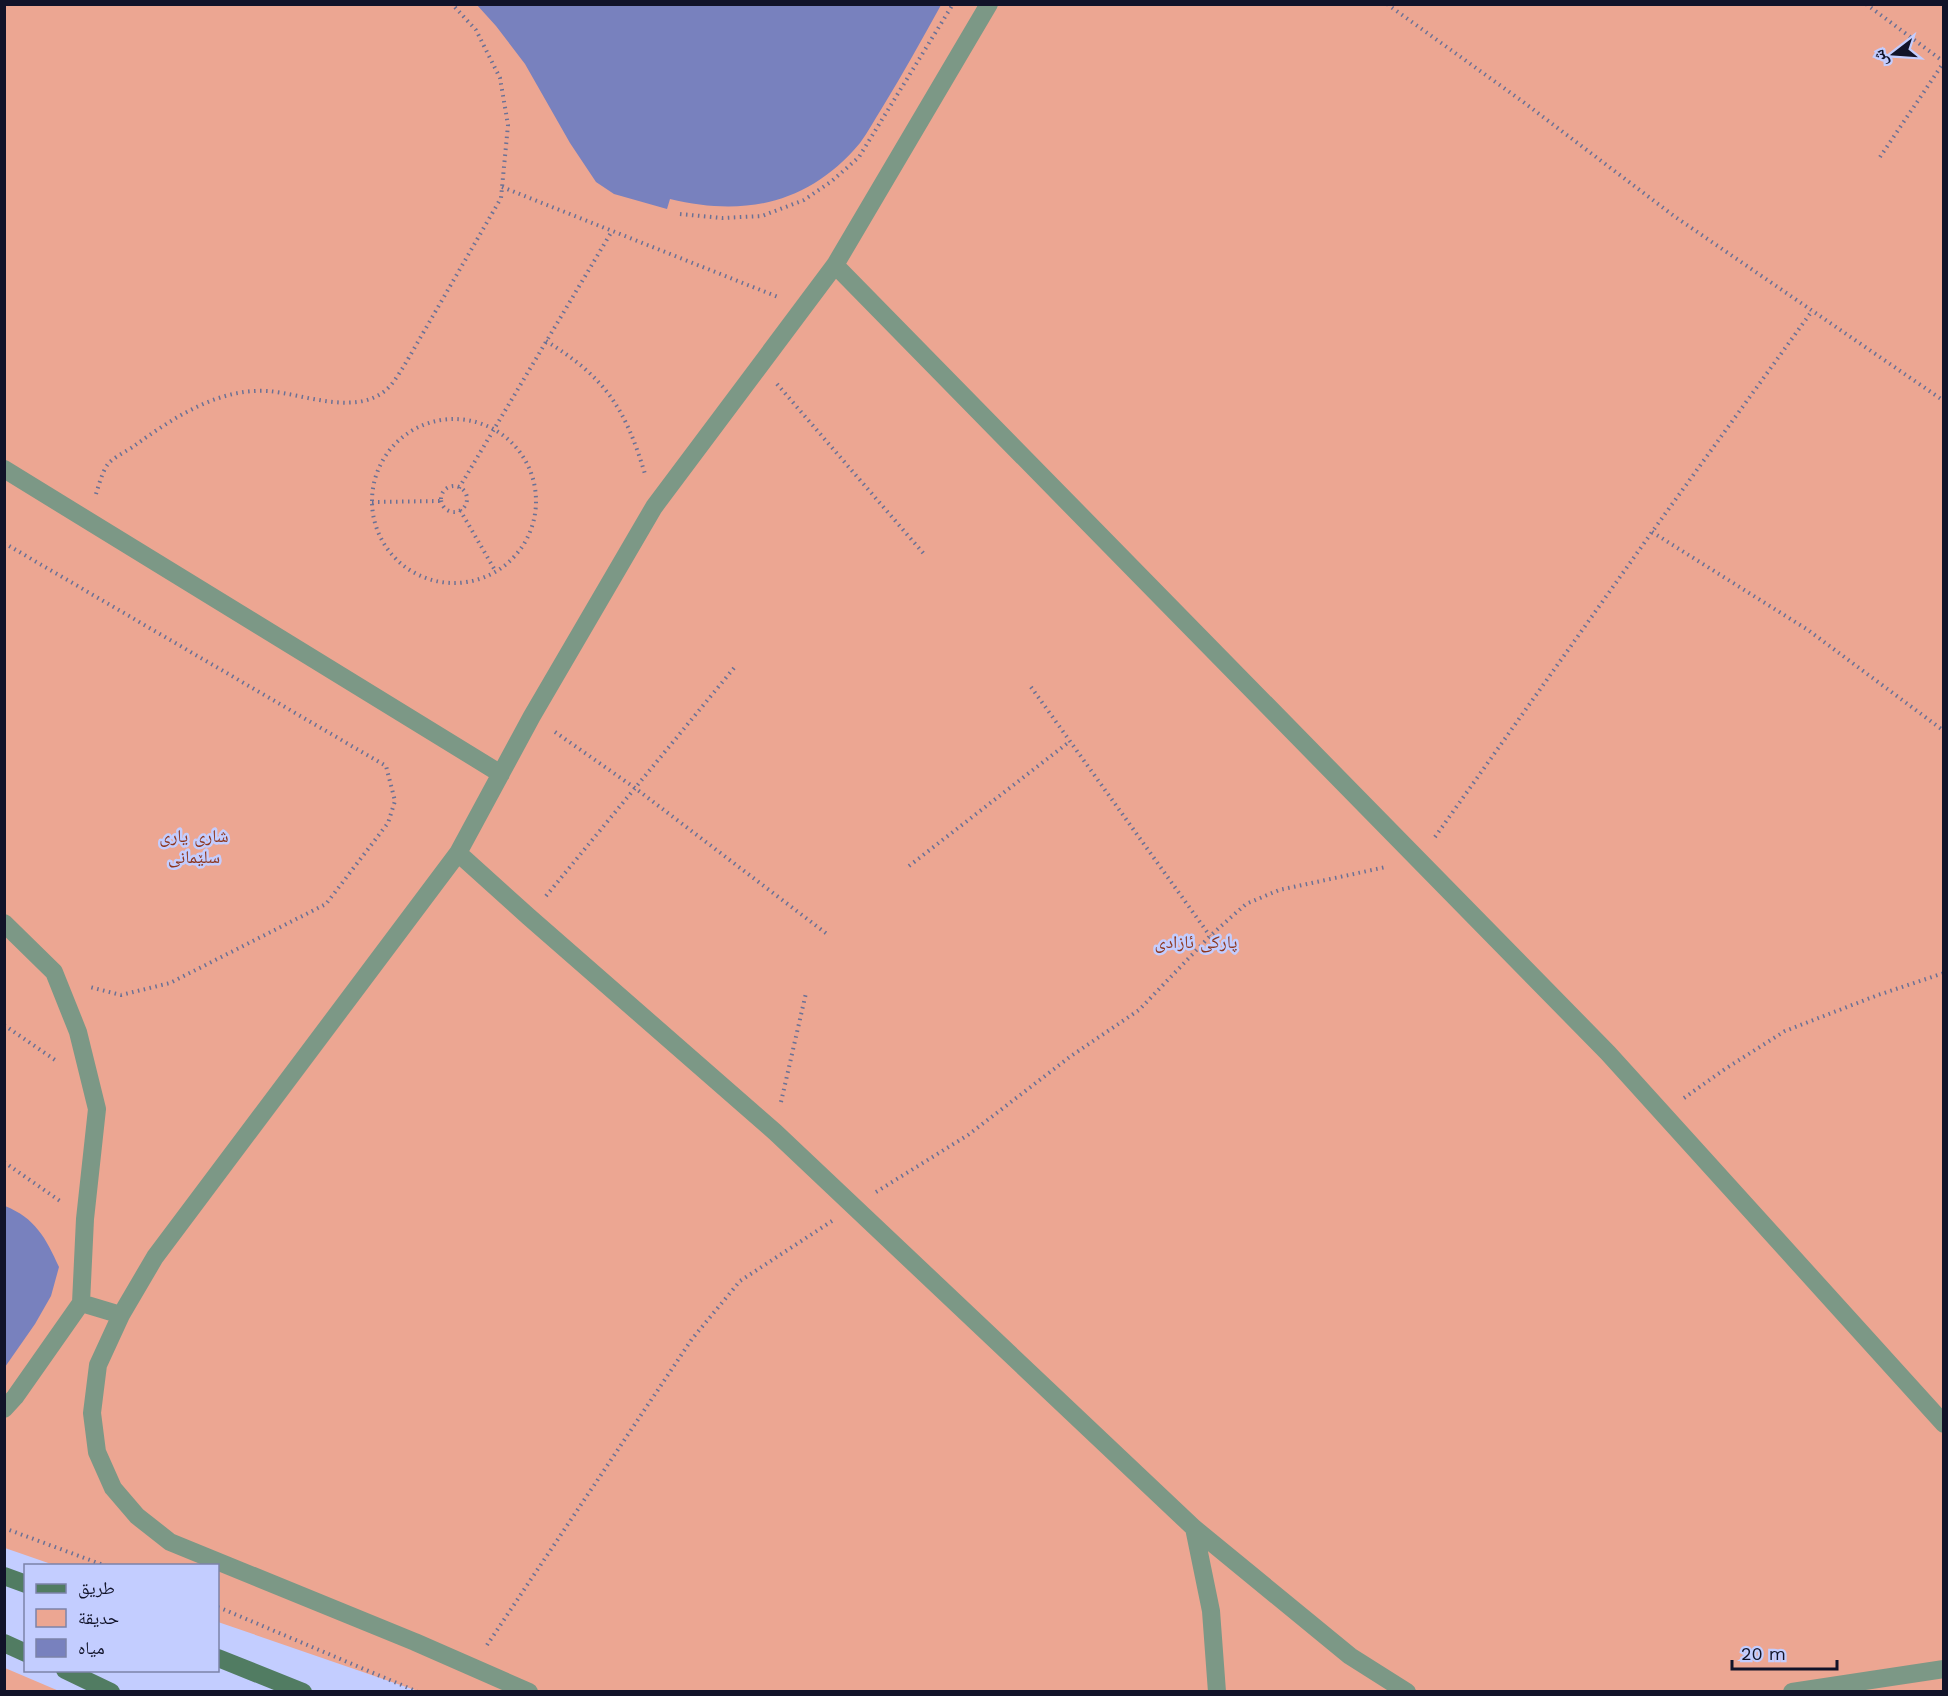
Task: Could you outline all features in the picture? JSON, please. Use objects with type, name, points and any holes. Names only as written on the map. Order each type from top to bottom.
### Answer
[{"type":"main road","points":[[4,1576],[24,1583]]},
{"type":"main road","points":[[4,1643],[24,1652]]},
{"type":"main road","points":[[219,1658],[303,1692]]},
{"type":"main road","points":[[66,1672],[111,1692]]},
{"type":"street","points":[[529,1692],[170,1542],[137,1515],[113,1488],[96,1452],[92,1413],[98,1365],[121,1315],[155,1257],[458,853],[532,716],[654,507],[835,265],[989,4]]},
{"type":"street","points":[[835,265],[1608,1053],[1944,1424]]},
{"type":"street","points":[[4,469],[501,774]]},
{"type":"street","points":[[458,853],[775,1132],[1194,1528],[1350,1656],[1407,1692]]},
{"type":"street","points":[[4,923],[54,972],[78,1032],[97,1109],[85,1219],[81,1303],[15,1397],[4,1409]]},
{"type":"street","points":[[81,1303],[121,1315]]},
{"type":"street","points":[[1194,1528],[1211,1611],[1217,1692]]},
{"type":"street","points":[[1792,1692],[1944,1669]]},
{"type":"path","points":[[85,519],[109,464],[173,418],[208,402],[236,393],[268,391],[323,402],[358,402],[376,396],[390,386],[404,366],[501,198],[508,125],[500,78],[476,30],[452,4]]},
{"type":"path","points":[[680,214],[722,218],[762,216],[804,200],[832,181],[859,157],[953,4]]},
{"type":"path","points":[[1387,4],[1522,101],[1674,216],[1944,401]]},
{"type":"path","points":[[1866,4],[1944,62],[1880,157]]},
{"type":"path","points":[[502,187],[803,307]]},
{"type":"path","points":[[459,488],[612,231]]},
{"type":"path","points":[[473,1667],[686,1348],[740,1281],[968,1135],[1071,1056],[1139,1010],[1210,936],[1246,904],[1279,890],[1419,860],[1812,311]]},
{"type":"path","points":[[546,341],[573,358],[600,381],[618,406],[631,434],[654,507]]},
{"type":"path","points":[[760,363],[924,554]]},
{"type":"path","points":[[453,418],[478,422],[494,429],[511,442],[527,463],[535,487],[536,500],[534,519],[528,538],[513,559],[496,572],[481,579],[455,583],[443,583],[418,575],[388,550],[376,528],[372,502],[376,477],[387,453],[395,443],[416,428],[453,418]]},
{"type":"path","points":[[448,488],[459,488],[466,496],[466,503],[460,510],[448,511],[443,507],[441,501],[442,494],[448,488]]},
{"type":"path","points":[[372,502],[441,501]]},
{"type":"path","points":[[460,510],[496,572]]},
{"type":"path","points":[[1652,532],[1808,630],[1944,731]]},
{"type":"path","points":[[4,543],[386,766],[395,801],[388,823],[326,904],[170,983],[121,995],[92,988],[54,972]]},
{"type":"path","points":[[529,917],[734,668]]},
{"type":"path","points":[[1031,687],[1210,936]]},
{"type":"path","points":[[532,716],[635,788],[827,934]]},
{"type":"path","points":[[909,866],[1070,742]]},
{"type":"path","points":[[1663,1113],[1725,1069],[1785,1031],[1878,995],[1944,973]]},
{"type":"path","points":[[775,1132],[806,993]]},
{"type":"path","points":[[4,1025],[90,1084]]},
{"type":"path","points":[[4,1162],[85,1219]]},
{"type":"path","points":[[4,1528],[101,1564]]},
{"type":"path","points":[[219,1607],[418,1692]]},
{"type":"green space","name":"پارکی ئازادی","points":[[5,5],[1943,5],[1943,1691],[418,1691],[219,1622],[219,1564],[51,1564],[5,1548]]},
{"type":"green space","points":[[5,1668],[59,1691],[5,1691]]},
{"type":"water","points":[[477,5],[941,5],[863,139],[840,164],[819,180],[774,201],[724,206],[670,199],[667,209],[614,194],[596,182],[570,143],[525,64]]},
{"type":"water","points":[[5,1206],[32,1223],[44,1238],[59,1267],[51,1296],[5,1367]]},
{"type":"park label","name":"شاری یاری سلێمانی","points":[[194,845]]}]
